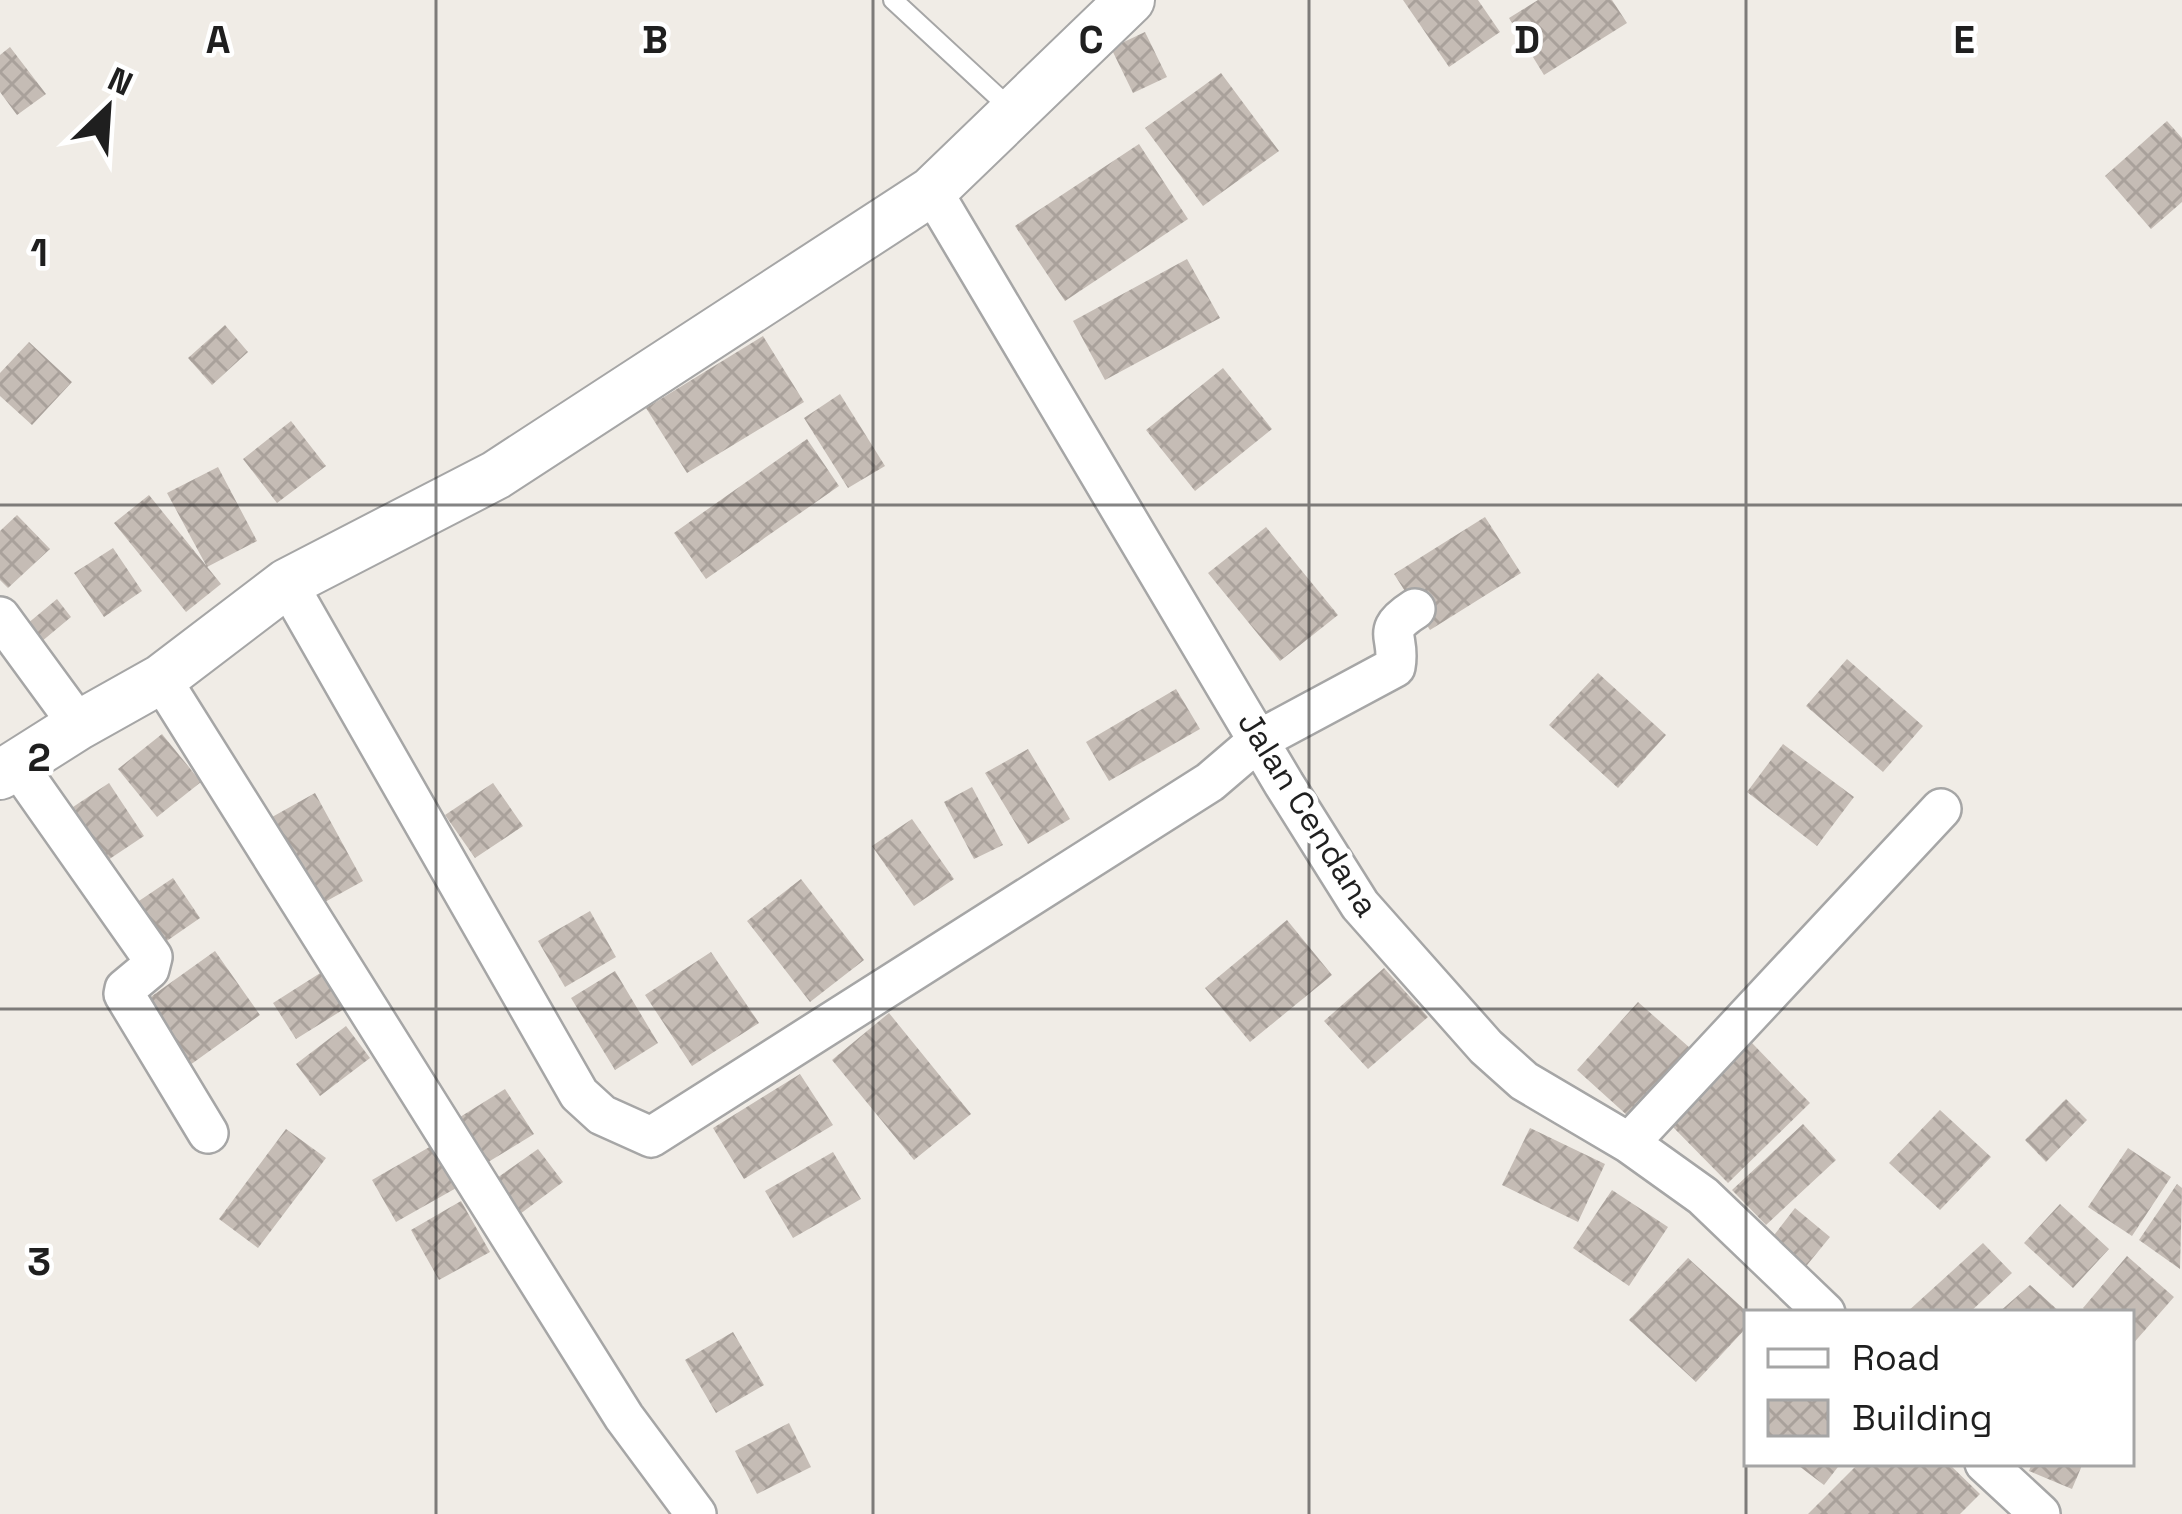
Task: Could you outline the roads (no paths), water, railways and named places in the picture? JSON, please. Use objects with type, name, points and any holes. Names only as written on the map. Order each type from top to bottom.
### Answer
[{"type":"street","points":[[208,1133],[124,994],[149,969],[152,957],[8,770],[161,680],[287,584],[496,475],[932,191],[1130,0]]},
{"type":"street","name":"Jalan Cendana","points":[[932,191],[1360,905],[1486,1047],[1524,1081],[1629,1144],[1702,1196],[1822,1310]]},
{"type":"street","points":[[287,584],[579,1094],[602,1115],[651,1137],[1210,782],[1259,740],[1395,667],[1394,623],[1415,609]]},
{"type":"street","points":[[0,617],[79,725]]},
{"type":"street","points":[[161,680],[623,1417],[695,1514]]},
{"type":"street","points":[[1629,1144],[1941,808]]},
{"type":"street","points":[[1988,1466],[2040,1514]]},
{"type":"lane","points":[[893,0],[1014,112]]}]
